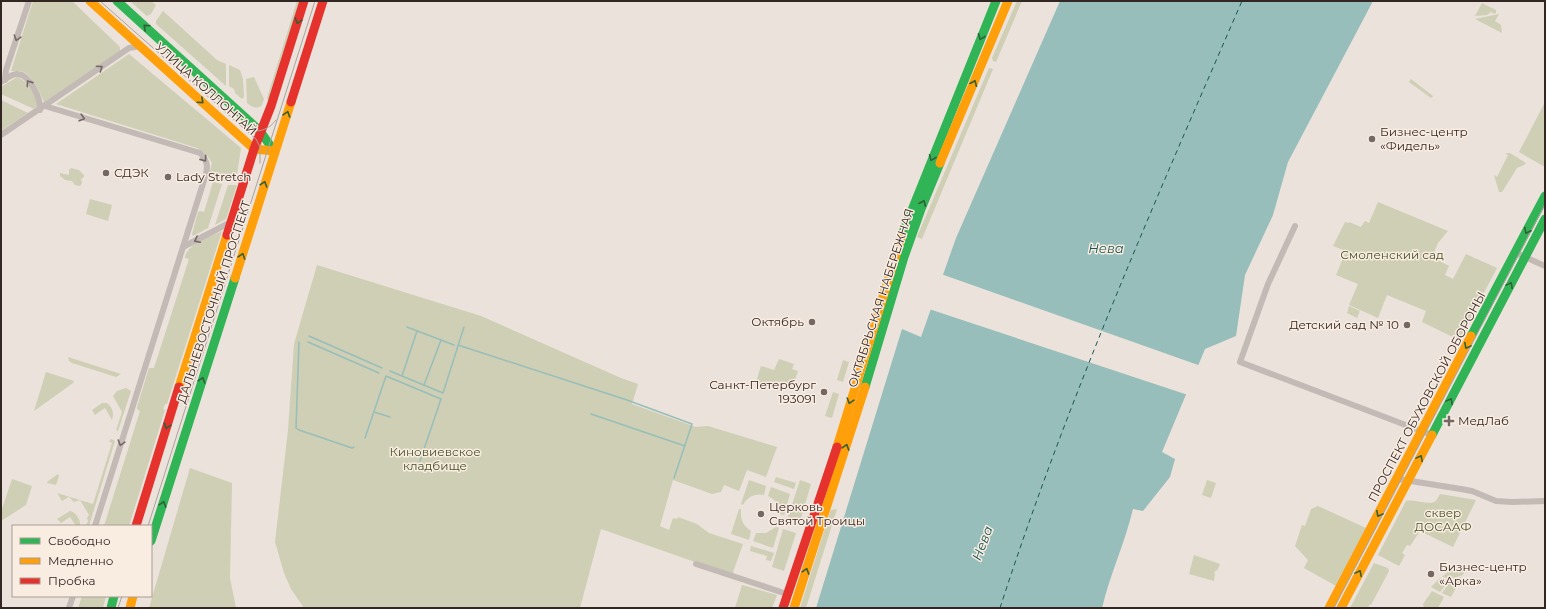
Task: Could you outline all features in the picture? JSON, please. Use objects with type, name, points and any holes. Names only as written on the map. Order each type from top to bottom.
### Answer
[{"type":"main road","name":"УЛИЦА КОЛЛОНТАЙ","points":[[90,1],[254,149],[274,151]]},
{"type":"main road","name":"УЛИЦА КОЛЛОНТАЙ","points":[[117,1],[260,131],[274,151]]},
{"type":"main road","name":"ДАЛЬНЕВОСТОЧНЫЙ ПРОСПЕКТ","points":[[136,525],[254,149],[271,106],[304,1]]},
{"type":"main road","name":"ДАЛЬНЕВОСТОЧНЫЙ ПРОСПЕКТ","points":[[152,538],[323,1]]},
{"type":"main road","name":"ОКТЯБРЬСКАЯ НАБЕРЕЖНАЯ","points":[[783,608],[815,510],[828,477],[895,254],[908,217],[996,1]]},
{"type":"main road","name":"ОКТЯБРЬСКАЯ НАБЕРЕЖНАЯ","points":[[794,608],[852,430],[909,241],[1008,1]]},
{"type":"main road","name":"ПРОСПЕКТ ОБУХОВСКОЙ ОБОРОНЫ","points":[[1330,608],[1545,196]]},
{"type":"main road","name":"ПРОСПЕКТ ОБУХОВСКОЙ ОБОРОНЫ","points":[[1341,608],[1545,219]]},
{"type":"main road","points":[[111,608],[114,597]]},
{"type":"main road","points":[[130,608],[134,597]]},
{"type":"street","points":[[3,81],[29,1]]},
{"type":"street","points":[[1,135],[129,48],[140,46]]},
{"type":"street","points":[[3,81],[13,75],[18,74],[26,78],[38,96],[42,108]]},
{"type":"street","points":[[42,108],[200,153],[208,164],[205,178],[95,525]]},
{"type":"street","points":[[183,246],[232,222]]},
{"type":"street","points":[[1295,226],[1268,284],[1240,362],[1432,435]]},
{"type":"street","points":[[1516,253],[1545,266]]},
{"type":"street","points":[[1398,479],[1472,491],[1496,501],[1545,501]]},
{"type":"street","points":[[696,564],[787,594]]},
{"type":"street","points":[[69,608],[73,597]]},
{"type":"green space","points":[[33,1],[72,1],[120,47],[120,51],[44,102],[39,91],[27,74],[21,71],[11,71]]},
{"type":"green space","points":[[130,1],[151,1],[156,5],[151,14],[147,16]]},
{"type":"green space","points":[[297,1],[300,1],[269,101],[267,98]]},
{"type":"green space","points":[[1017,1],[1022,1],[996,62],[993,61],[992,58]]},
{"type":"green space","points":[[1482,3],[1496,10],[1496,13],[1494,14],[1491,12],[1487,15],[1475,16]]},
{"type":"green space","points":[[163,11],[217,60],[226,64],[226,86],[156,24],[156,21]]},
{"type":"green space","points":[[1499,14],[1495,21],[1501,25],[1502,33],[1475,19]]},
{"type":"green space","points":[[129,54],[241,148],[236,181],[218,181],[209,175],[212,163],[207,155],[197,148],[56,104]]},
{"type":"green space","points":[[229,65],[240,70],[243,79],[244,97],[242,99],[235,93],[234,89],[229,86]]},
{"type":"green space","points":[[989,68],[993,69],[922,239],[917,237]]},
{"type":"green space","points":[[17,77],[28,85],[36,98],[37,106],[34,109],[1,94],[1,87]]},
{"type":"green space","points":[[254,77],[264,99],[262,105],[256,108],[247,103],[246,79]]},
{"type":"green space","points":[[1411,79],[1433,96],[1431,98],[1409,82]]},
{"type":"green space","points":[[1,100],[28,113],[1,131]]},
{"type":"green space","points":[[1545,102],[1545,167],[1519,152]]},
{"type":"green space","points":[[1505,153],[1510,153],[1526,163],[1517,168],[1502,192],[1499,192],[1494,175],[1497,177],[1508,155]]},
{"type":"green space","points":[[71,168],[79,170],[84,175],[81,179],[82,183],[80,186],[75,185],[72,181],[65,180],[60,176],[60,173],[69,175],[69,170]]},
{"type":"green space","points":[[213,182],[222,184],[208,228],[193,236],[192,234],[198,212],[204,212]]},
{"type":"green space","points":[[228,185],[237,185],[226,219],[215,225]]},
{"type":"green space","points":[[90,199],[112,205],[108,221],[86,214]]},
{"type":"green space","name":"Смоленский сад","points":[[1378,202],[1448,231],[1438,243],[1432,257],[1449,266],[1445,275],[1453,279],[1466,254],[1497,268],[1459,340],[1422,322],[1426,311],[1387,295],[1378,318],[1349,305],[1358,284],[1336,275],[1346,251],[1333,246],[1345,222],[1361,227],[1365,221],[1369,223]]},
{"type":"green space","points":[[222,231],[167,404],[165,404],[163,409],[165,410],[129,525],[104,525],[140,411],[137,407],[149,368],[154,368],[189,259],[185,258],[186,253],[194,245]]},
{"type":"green space","name":"Киновиевское кладбище","points":[[317,265],[481,316],[621,378],[638,384],[632,404],[696,427],[708,426],[777,447],[766,477],[747,470],[739,491],[724,485],[721,492],[712,494],[673,480],[660,526],[669,530],[673,518],[677,519],[678,517],[697,524],[709,533],[743,544],[732,575],[601,529],[580,608],[304,608],[291,589],[284,573],[275,542],[288,430],[294,344]]},
{"type":"green space","points":[[1349,306],[1360,311],[1357,318],[1347,313]]},
{"type":"green space","points":[[68,357],[121,374],[116,377],[72,363],[69,361]]},
{"type":"green space","points":[[779,359],[794,364],[792,369],[798,371],[793,386],[776,381],[774,387],[756,382],[761,366],[774,370]]},
{"type":"green space","points":[[843,360],[849,362],[843,382],[837,380]]},
{"type":"green space","points":[[46,372],[74,381],[34,411]]},
{"type":"green space","points":[[126,388],[131,391],[118,431],[116,430],[122,412],[113,396],[117,391]]},
{"type":"green space","points":[[833,392],[839,394],[832,418],[825,416]]},
{"type":"green space","points":[[102,403],[107,403],[112,409],[112,420],[105,408],[95,415],[92,410]]},
{"type":"green space","points":[[111,439],[115,441],[89,525],[86,525],[89,515],[80,500],[93,504],[112,443],[109,441]]},
{"type":"green space","points":[[190,468],[232,483],[230,578],[236,608],[149,608]]},
{"type":"green space","points":[[58,474],[59,476],[56,485],[47,483],[47,482]]},
{"type":"green space","points":[[776,477],[796,483],[794,489],[774,482]]},
{"type":"green space","points":[[12,479],[32,486],[26,505],[1,521],[1,512]]},
{"type":"green space","points":[[749,480],[766,486],[764,495],[752,496],[743,505],[741,504]]},
{"type":"green space","points":[[800,480],[811,484],[800,521],[788,517]]},
{"type":"green space","points":[[1207,480],[1216,483],[1211,498],[1202,495]]},
{"type":"green space","points":[[771,487],[790,494],[784,515],[780,514],[777,503],[768,496]]},
{"type":"green space","points":[[57,493],[80,500],[74,502],[69,497],[62,501]]},
{"type":"green space","name":"сквер ДОСААФ","points":[[1440,494],[1476,500],[1453,547],[1420,531],[1410,546],[1407,545],[1402,553],[1405,555],[1399,566],[1378,555],[1406,501],[1431,503],[1436,501]]},
{"type":"green space","points":[[1318,506],[1366,528],[1336,586],[1304,568],[1308,560],[1295,546],[1302,525],[1305,526],[1311,509]]},
{"type":"green space","points":[[739,509],[741,509],[743,522],[751,531],[749,540],[731,534]]},
{"type":"green space","points":[[837,509],[806,608],[800,608],[830,512],[831,510]]},
{"type":"green space","points":[[70,511],[78,517],[80,525],[75,525],[70,517],[61,523],[57,519]]},
{"type":"green space","points":[[776,527],[779,528],[773,548],[753,541],[756,533],[766,533]]},
{"type":"green space","points":[[783,529],[796,533],[784,571],[772,567]]},
{"type":"green space","points":[[751,546],[774,553],[771,561],[766,560],[767,556],[750,551]]},
{"type":"green space","points":[[1194,555],[1220,564],[1217,571],[1216,570],[1214,573],[1214,581],[1189,574]]},
{"type":"green space","points":[[1374,563],[1388,568],[1389,571],[1371,605],[1370,604],[1368,608],[1350,608]]},
{"type":"green space","points":[[1463,565],[1466,569],[1463,575],[1454,578],[1451,576],[1448,578],[1442,577],[1449,571]]},
{"type":"green space","points":[[1462,577],[1451,597],[1442,593],[1449,583]]},
{"type":"green space","points":[[1440,578],[1447,579],[1448,582],[1440,592],[1431,587]]},
{"type":"green space","points":[[742,585],[777,595],[772,608],[735,608]]},
{"type":"green space","points":[[1432,591],[1444,597],[1438,608],[1424,608],[1423,604]]},
{"type":"green space","points":[[82,597],[106,597],[103,608],[78,608]]},
{"type":"water","name":"Нева","points":[[1060,1],[1373,1],[1288,162],[1273,215],[1245,275],[1236,336],[1205,349],[1162,452],[1175,459],[1170,477],[1143,511],[1133,509],[1102,608],[816,608],[902,329],[921,337],[956,238]]},
{"type":"pier","points":[[941,274],[1201,366],[1188,395],[929,309]]},
{"type":"waterway","points":[[407,327],[454,345]]},
{"type":"waterway","points":[[390,371],[443,393],[464,327]]},
{"type":"waterway","points":[[402,376],[417,331]]},
{"type":"waterway","points":[[309,336],[382,368]]},
{"type":"waterway","points":[[424,385],[441,340]]},
{"type":"waterway","points":[[299,342],[296,428],[352,448],[354,447]]},
{"type":"waterway","points":[[308,342],[379,373]]},
{"type":"waterway","points":[[458,345],[627,400],[692,424],[674,478]]},
{"type":"waterway","points":[[365,438],[386,376],[441,399],[420,461]]},
{"type":"waterway","points":[[374,412],[390,417]]},
{"type":"waterway","points":[[591,414],[685,446]]},
{"type":"ferry route","points":[[1000,608],[1026,531],[1083,378],[1145,226],[1242,1]]},
{"type":"tram line","points":[[100,1],[256,139],[260,147],[260,163]]},
{"type":"tram line","points":[[148,525],[315,1]]},
{"type":"tram line","points":[[245,129],[254,131],[266,129],[276,120]]},
{"type":"tram line","points":[[1334,608],[1545,204]]},
{"type":"tram line","points":[[118,608],[122,597]]},
{"type":"traffic: fast","points":[[117,1],[260,131],[274,151]]},
{"type":"traffic: fast","points":[[902,235],[996,1]]},
{"type":"traffic: fast","points":[[865,387],[904,257],[921,209],[940,163]]},
{"type":"traffic: fast","points":[[1471,336],[1545,196]]},
{"type":"traffic: fast","points":[[1432,435],[1545,219]]},
{"type":"traffic: fast","points":[[152,538],[235,278]]},
{"type":"traffic: fast","points":[[111,608],[114,597]]},
{"type":"traffic: slow","points":[[90,1],[254,149],[274,151]]},
{"type":"traffic: slow","points":[[940,163],[1008,1]]},
{"type":"traffic: slow","points":[[235,278],[291,102]]},
{"type":"traffic: slow","points":[[179,387],[227,235]]},
{"type":"traffic: slow","points":[[837,447],[902,235]]},
{"type":"traffic: slow","points":[[1329,608],[1471,336]]},
{"type":"traffic: slow","points":[[794,608],[865,387]]},
{"type":"traffic: slow","points":[[1341,608],[1432,435]]},
{"type":"traffic: slow","points":[[130,608],[133,597]]},
{"type":"traffic: jam","points":[[227,235],[254,149],[271,106],[304,1]]},
{"type":"traffic: jam","points":[[291,102],[323,1]]},
{"type":"traffic: jam","points":[[136,525],[179,387]]},
{"type":"traffic: jam","points":[[783,608],[837,447]]},
{"type":"place","name":"Бизнес-центр «Фидель»","points":[[1372,139]]},
{"type":"place","name":"СДЭК","points":[[106,173]]},
{"type":"place","name":"Lady Stretch","points":[[168,177]]},
{"type":"place","name":"Октябрь","points":[[812,322]]},
{"type":"place","name":"Детский сад № 10","points":[[1407,325]]},
{"type":"place","name":"Санкт-Петербург 193091","points":[[824,392]]},
{"type":"place","name":"МедЛаб","points":[[1449,421]]},
{"type":"place","name":"Церковь Святой Троицы","points":[[761,514]]},
{"type":"place","name":"Бизнес-центр «Арка»","points":[[1431,574]]}]
